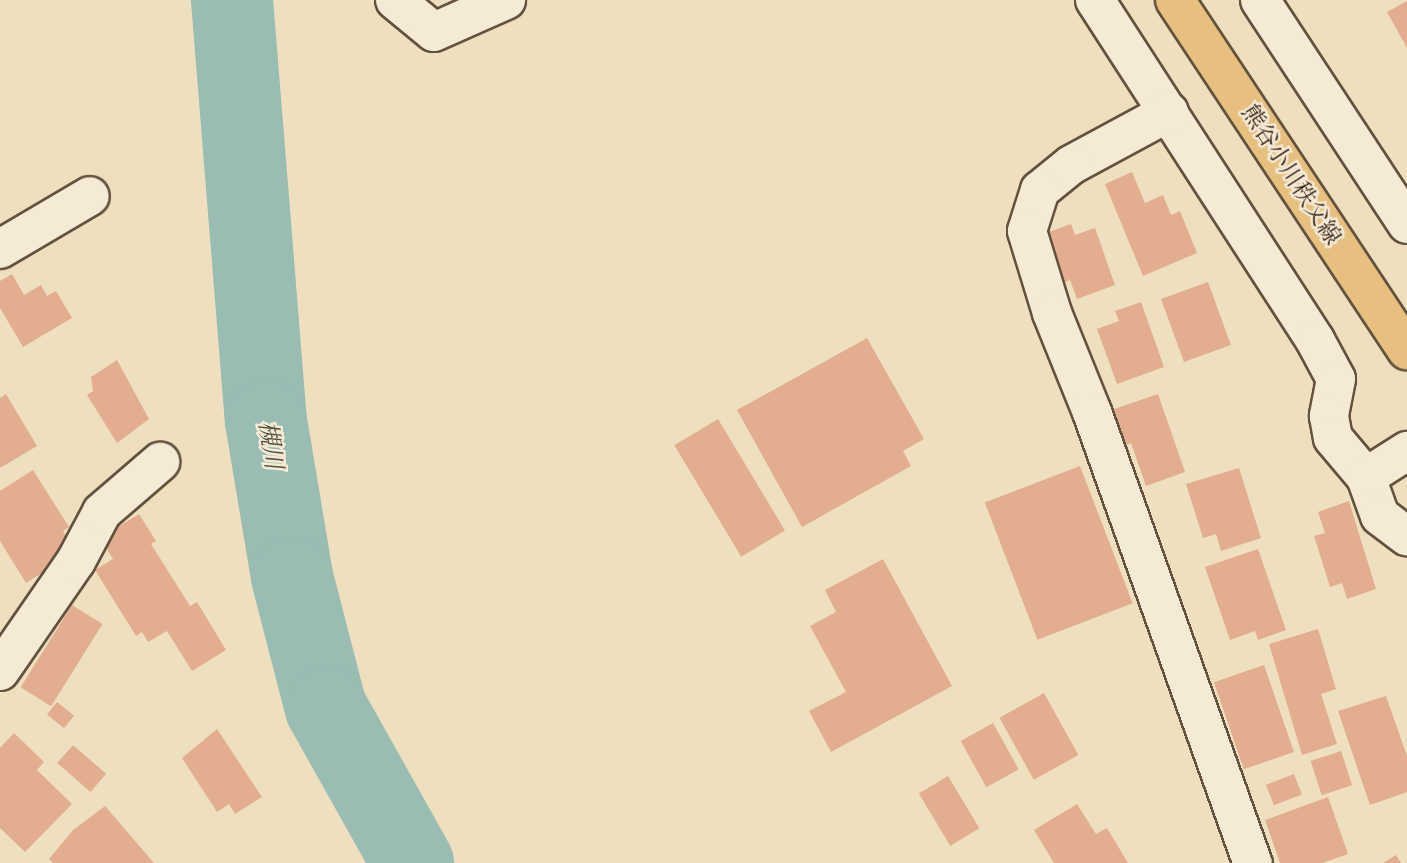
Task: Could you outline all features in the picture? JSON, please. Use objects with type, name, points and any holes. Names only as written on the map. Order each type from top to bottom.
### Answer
[{"type":"main road","name":"熊谷小川秩父線","points":[[1175,0],[1407,350]]},
{"type":"street","points":[[395,0],[434,32],[506,0]]},
{"type":"street","points":[[1095,0],[1326,359],[1336,379],[1329,416],[1333,438],[1366,477],[1380,516],[1407,536]]},
{"type":"street","points":[[1267,2],[1407,224]]},
{"type":"street","points":[[1169,112],[1071,165],[1040,190],[1027,231],[1052,313],[1092,412],[1253,863]]},
{"type":"street","points":[[0,249],[90,195]]},
{"type":"street","points":[[1366,477],[1407,451]]},
{"type":"street","points":[[2,665],[76,561],[102,512],[160,463]]},
{"type":"building","points":[[1407,1],[1407,48],[1387,12]]},
{"type":"building","points":[[1132,172],[1145,203],[1163,195],[1171,215],[1180,211],[1197,253],[1143,276],[1105,184]]},
{"type":"building","points":[[1071,224],[1075,235],[1095,228],[1115,285],[1077,299],[1070,280],[1060,284],[1043,234]]},
{"type":"building","points":[[12,274],[24,295],[41,285],[47,296],[56,291],[72,318],[23,347],[0,308],[0,281]]},
{"type":"building","points":[[1208,282],[1231,345],[1184,362],[1161,299]]},
{"type":"building","points":[[1141,302],[1164,367],[1117,384],[1097,329],[1119,321],[1115,311]]},
{"type":"building","points":[[867,338],[924,439],[903,451],[911,466],[802,527],[737,410]]},
{"type":"building","points":[[117,360],[149,419],[117,443],[87,395],[93,391],[91,377]]},
{"type":"building","points":[[6,394],[37,446],[0,468],[0,398]]},
{"type":"building","points":[[1158,394],[1185,472],[1146,486],[1131,443],[1124,446],[1111,410]]},
{"type":"building","points":[[718,419],[785,530],[741,557],[674,445]]},
{"type":"building","points":[[1080,466],[1133,603],[1037,640],[985,503]]},
{"type":"building","points":[[1239,468],[1261,538],[1221,551],[1216,534],[1203,538],[1186,484]]},
{"type":"building","points":[[33,470],[69,527],[63,531],[70,542],[59,549],[62,554],[54,559],[56,564],[26,583],[0,541],[0,491]]},
{"type":"building","points":[[1349,501],[1376,589],[1347,599],[1342,583],[1330,587],[1314,536],[1325,533],[1318,512]]},
{"type":"building","points":[[139,514],[156,541],[151,544],[190,606],[197,602],[226,650],[192,671],[167,631],[148,642],[142,632],[136,636],[95,570],[113,559],[100,538]]},
{"type":"building","points":[[1258,549],[1286,630],[1258,640],[1255,631],[1230,640],[1205,567]]},
{"type":"building","points":[[883,559],[952,686],[831,752],[809,711],[846,692],[810,626],[836,612],[825,590]]},
{"type":"building","points":[[72,605],[103,624],[51,706],[21,687]]},
{"type":"building","points":[[1318,629],[1336,689],[1321,694],[1337,744],[1302,755],[1269,644]]},
{"type":"building","points":[[1264,665],[1294,752],[1244,769],[1214,682]]},
{"type":"building","points":[[1044,693],[1078,755],[1034,780],[999,718]]},
{"type":"building","points":[[1386,696],[1407,756],[1407,792],[1370,805],[1338,711]]},
{"type":"building","points":[[57,702],[74,716],[64,728],[47,714]]},
{"type":"building","points":[[993,723],[1019,769],[986,787],[961,741]]},
{"type":"building","points":[[217,729],[262,797],[235,814],[229,804],[217,812],[182,758]]},
{"type":"building","points":[[14,733],[44,762],[37,770],[72,804],[25,852],[0,828],[0,748]]},
{"type":"building","points":[[73,745],[106,774],[90,792],[57,763]]},
{"type":"building","points":[[1341,751],[1352,785],[1322,795],[1311,761]]},
{"type":"building","points":[[1294,774],[1302,795],[1274,805],[1266,785]]},
{"type":"building","points":[[948,776],[979,828],[950,846],[919,794]]},
{"type":"building","points":[[1328,797],[1348,854],[1322,863],[1280,863],[1265,820]]},
{"type":"building","points":[[1077,804],[1096,834],[1107,828],[1128,863],[1054,863],[1034,830]]},
{"type":"building","points":[[105,806],[154,863],[53,863],[49,859],[73,830]]},
{"type":"building","points":[[1396,855],[1401,863],[1383,863]]},
{"type":"waterway","name":"槻川","points":[[232,0],[266,421],[292,577],[326,708],[413,863]]}]
